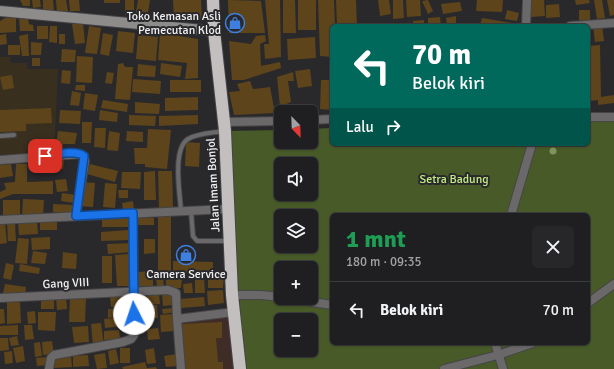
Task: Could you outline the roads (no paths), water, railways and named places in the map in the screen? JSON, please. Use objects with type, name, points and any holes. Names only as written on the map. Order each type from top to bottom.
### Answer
[{"type":"highway","name":"Jalan Imam Bonjol","points":[[213,0],[214,31],[224,127],[232,295],[240,369]]},
{"type":"street","points":[[526,24],[527,0]]},
{"type":"street","points":[[0,11],[214,31]]},
{"type":"street","points":[[590,25],[614,23]]},
{"type":"street","points":[[590,117],[614,118]]},
{"type":"street","points":[[318,120],[330,120]]},
{"type":"street","points":[[224,127],[274,121]]},
{"type":"street","points":[[512,213],[531,146]]},
{"type":"street","points":[[0,160],[81,154],[84,156],[85,161],[76,216]]},
{"type":"street","points":[[0,220],[228,209]]},
{"type":"street","points":[[49,369],[51,358],[54,355],[123,342],[131,339],[134,335],[135,326],[132,291],[133,213]]},
{"type":"street","points":[[590,302],[614,284]]},
{"type":"street","name":"Gang VIII","points":[[0,298],[132,291],[174,291],[176,293],[177,319]]},
{"type":"street","points":[[232,295],[274,296]]},
{"type":"street","points":[[318,303],[330,305]]},
{"type":"street","points":[[181,369],[177,319],[234,312]]},
{"type":"street","points":[[496,345],[503,369]]},
{"type":"street","points":[[444,369],[498,355],[527,345]]},
{"type":"lane","points":[[181,211],[178,155],[182,143],[188,138],[224,127]]},
{"type":"lane","points":[[0,136],[14,136]]},
{"type":"lane","points":[[191,210],[194,236],[197,240],[230,242]]},
{"type":"place","name":"Toko Kemasan Asli Pemecutan Klod","points":[[235,23]]},
{"type":"place","name":"Camera Service","points":[[186,255]]},
{"type":"park label","name":"Setra Badung","points":[[454,179]]}]
